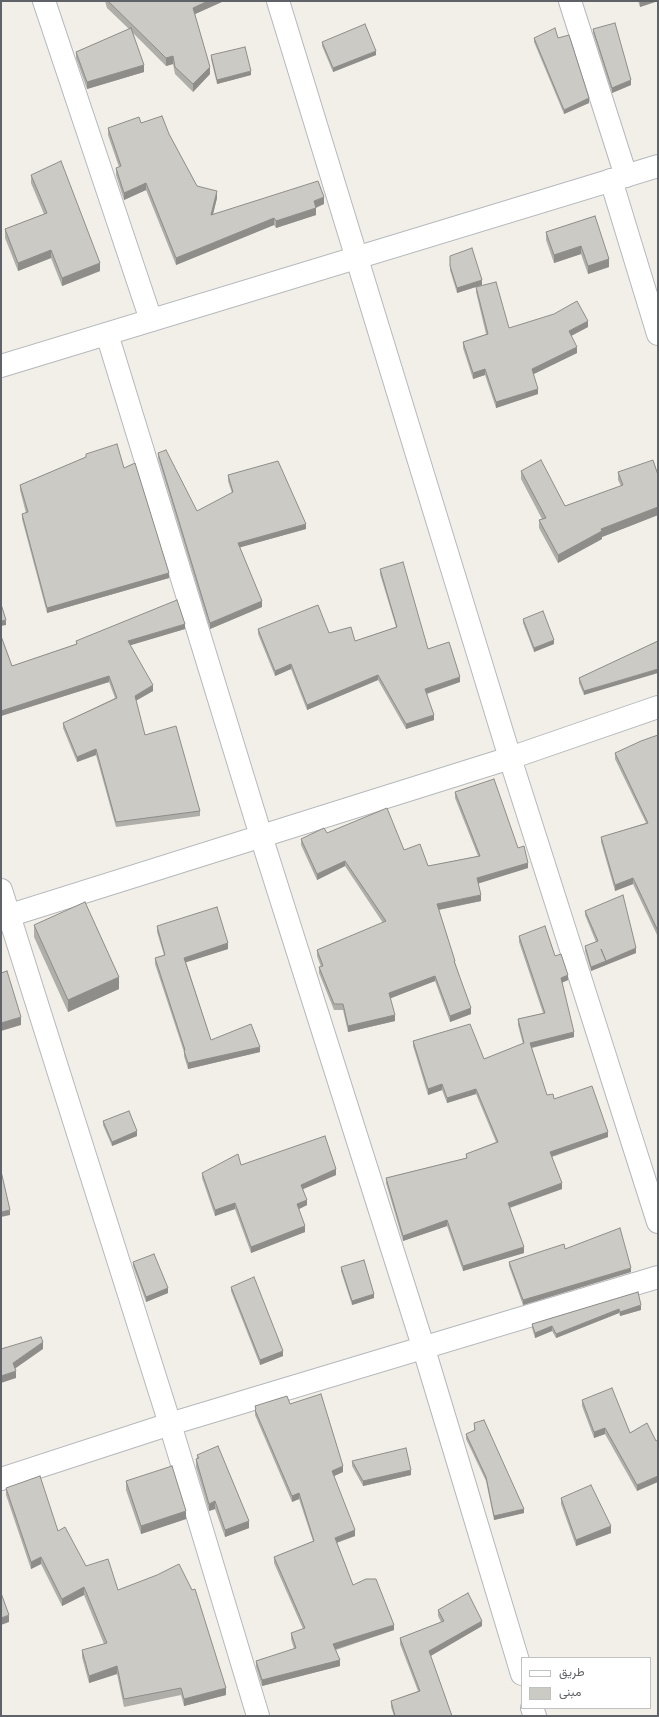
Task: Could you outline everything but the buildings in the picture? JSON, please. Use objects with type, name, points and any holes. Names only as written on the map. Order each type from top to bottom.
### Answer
[{"type":"street","points":[[44,1],[151,320]]},
{"type":"street","points":[[278,1],[510,758],[658,1222]]},
{"type":"street","points":[[570,1],[658,334]]},
{"type":"street","points":[[1,366],[658,166]]},
{"type":"street","points":[[107,334],[261,836],[423,1346],[521,1671]]},
{"type":"street","points":[[5,917],[510,758],[658,707]]},
{"type":"street","points":[[1,890],[5,917],[170,1424],[258,1716]]},
{"type":"street","points":[[1,1479],[170,1424],[423,1346],[658,1276]]}]
